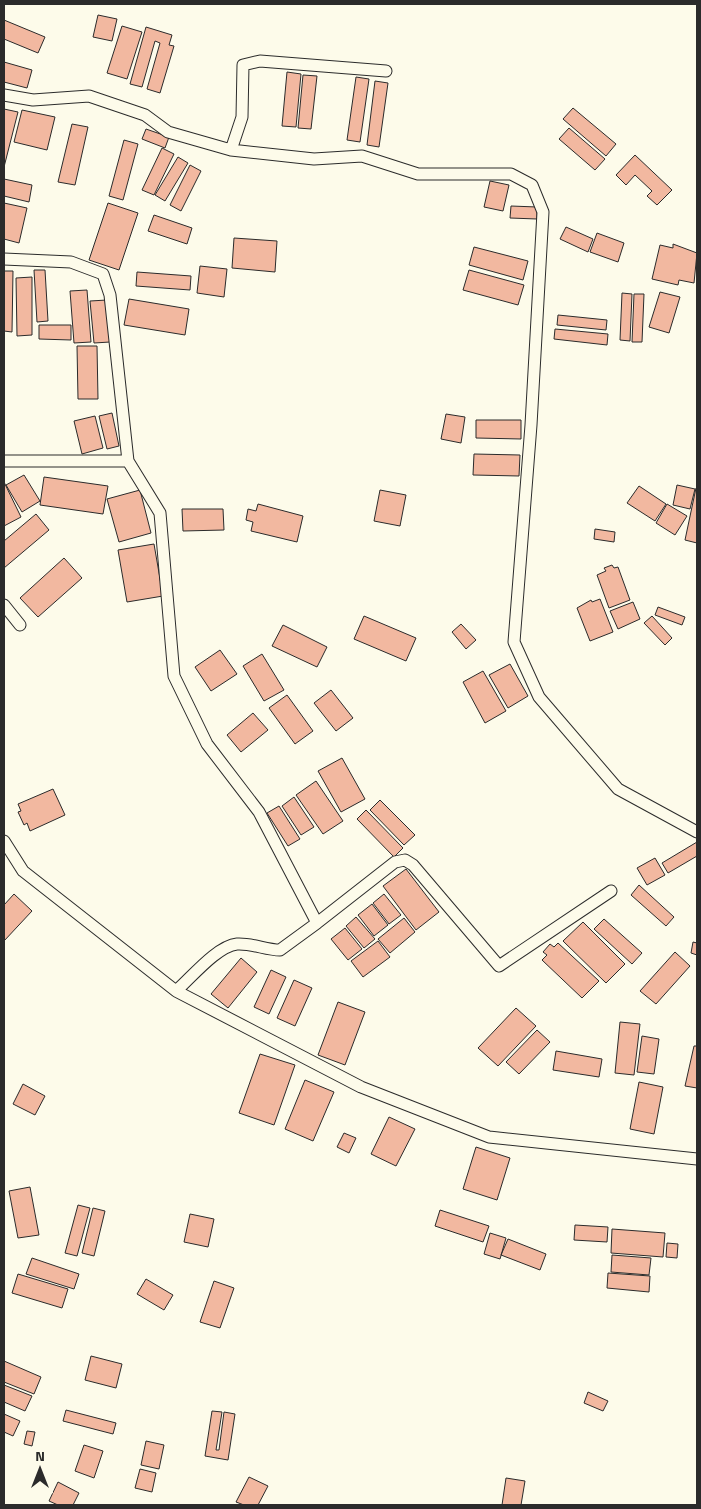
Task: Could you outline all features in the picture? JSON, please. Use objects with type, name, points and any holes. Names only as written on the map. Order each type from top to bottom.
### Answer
[{"type":"street","points":[[231,150],[242,117],[243,66],[260,61],[386,71]]},
{"type":"street","points":[[4,95],[33,100],[89,96],[145,115],[168,132],[231,150],[314,159],[362,156],[418,174],[511,174],[532,185],[544,212],[531,425],[514,642],[539,696],[618,789],[697,832]]},
{"type":"street","points":[[4,259],[71,262],[103,274],[110,295],[128,461],[160,513],[174,676],[207,744],[259,812],[317,923]]},
{"type":"street","points":[[4,461],[128,461]]},
{"type":"street","points":[[4,605],[20,625]]},
{"type":"street","points":[[4,841],[23,871],[176,991],[361,1087],[490,1137],[697,1159]]},
{"type":"street","points":[[176,991],[224,948],[237,944],[250,944],[280,950],[395,862],[405,860],[413,865],[499,966],[611,891]]},
{"type":"building","points":[[98,15],[117,19],[112,41],[93,37]]},
{"type":"building","points":[[4,20],[45,37],[38,53],[4,39]]},
{"type":"building","points":[[122,26],[142,32],[127,79],[107,73]]},
{"type":"building","points":[[146,27],[172,35],[169,45],[174,46],[160,93],[147,89],[160,43],[155,41],[142,87],[130,84]]},
{"type":"building","points":[[4,62],[32,70],[27,88],[4,82]]},
{"type":"building","points":[[287,72],[301,74],[296,127],[282,126]]},
{"type":"building","points":[[303,75],[317,76],[311,129],[298,128]]},
{"type":"building","points":[[356,77],[369,79],[360,142],[347,140]]},
{"type":"building","points":[[375,81],[388,83],[379,147],[367,145]]},
{"type":"building","points":[[573,108],[616,144],[606,156],[563,119]]},
{"type":"building","points":[[4,109],[18,112],[4,167]]},
{"type":"building","points":[[22,110],[55,117],[47,150],[14,142]]},
{"type":"building","points":[[72,124],[88,127],[75,185],[58,182]]},
{"type":"building","points":[[569,128],[605,159],[595,170],[559,139]]},
{"type":"building","points":[[146,129],[169,137],[165,148],[142,139]]},
{"type":"building","points":[[124,140],[138,144],[123,200],[109,196]]},
{"type":"building","points":[[162,148],[174,154],[154,195],[142,190]]},
{"type":"building","points":[[635,155],[672,190],[657,205],[647,196],[652,191],[635,175],[626,185],[616,175]]},
{"type":"building","points":[[178,157],[188,163],[165,201],[155,195]]},
{"type":"building","points":[[190,165],[201,171],[181,211],[170,205]]},
{"type":"building","points":[[4,179],[32,185],[29,202],[4,196]]},
{"type":"building","points":[[490,181],[509,185],[503,211],[484,207]]},
{"type":"building","points":[[4,203],[27,208],[19,243],[4,239]]},
{"type":"building","points":[[108,203],[138,213],[119,270],[89,260]]},
{"type":"building","points":[[511,206],[537,207],[537,219],[510,218]]},
{"type":"building","points":[[154,215],[192,228],[187,244],[148,231]]},
{"type":"building","points":[[566,227],[593,239],[588,252],[560,239]]},
{"type":"building","points":[[597,233],[624,243],[618,262],[590,252]]},
{"type":"building","points":[[234,238],[277,241],[275,272],[232,268]]},
{"type":"building","points":[[673,244],[697,253],[694,283],[679,280],[678,285],[652,279],[660,245],[673,248]]},
{"type":"building","points":[[474,247],[528,261],[523,280],[469,265]]},
{"type":"building","points":[[200,266],[227,269],[224,297],[197,293]]},
{"type":"building","points":[[34,270],[45,270],[48,321],[37,322]]},
{"type":"building","points":[[469,270],[524,285],[518,305],[463,290]]},
{"type":"building","points":[[4,271],[13,271],[12,332],[4,331]]},
{"type":"building","points":[[137,272],[191,276],[190,290],[136,286]]},
{"type":"building","points":[[32,277],[32,335],[17,336],[16,278]]},
{"type":"building","points":[[87,290],[91,342],[74,343],[70,291]]},
{"type":"building","points":[[660,292],[680,297],[669,333],[649,327]]},
{"type":"building","points":[[622,293],[632,294],[630,341],[620,340]]},
{"type":"building","points":[[634,294],[644,294],[642,342],[632,342]]},
{"type":"building","points":[[129,299],[189,309],[185,335],[124,325]]},
{"type":"building","points":[[107,300],[110,342],[94,343],[90,301]]},
{"type":"building","points":[[558,315],[607,320],[606,330],[557,325]]},
{"type":"building","points":[[39,325],[71,325],[71,340],[39,339]]},
{"type":"building","points":[[555,329],[608,334],[607,345],[554,339]]},
{"type":"building","points":[[77,346],[97,346],[98,399],[78,399]]},
{"type":"building","points":[[112,413],[119,446],[107,449],[99,416]]},
{"type":"building","points":[[446,414],[465,417],[461,443],[441,439]]},
{"type":"building","points":[[95,416],[103,448],[82,454],[74,421]]},
{"type":"building","points":[[476,420],[521,420],[521,439],[476,438]]},
{"type":"building","points":[[474,454],[520,455],[519,476],[473,475]]},
{"type":"building","points":[[24,475],[40,501],[22,512],[6,485]]},
{"type":"building","points":[[44,477],[108,486],[103,514],[40,505]]},
{"type":"building","points":[[4,482],[21,517],[4,526]]},
{"type":"building","points":[[677,485],[695,489],[690,509],[673,505]]},
{"type":"building","points":[[639,486],[666,504],[655,521],[627,503]]},
{"type":"building","points":[[697,489],[697,543],[685,540]]},
{"type":"building","points":[[140,490],[151,533],[119,542],[107,499]]},
{"type":"building","points":[[380,490],[406,495],[400,526],[374,521]]},
{"type":"building","points":[[258,504],[303,516],[297,542],[251,531],[253,522],[246,520],[248,509],[256,511]]},
{"type":"building","points":[[667,504],[687,516],[675,535],[656,523]]},
{"type":"building","points":[[182,509],[223,509],[224,530],[183,531]]},
{"type":"building","points":[[36,514],[49,530],[4,568],[4,541]]},
{"type":"building","points":[[595,529],[615,532],[614,542],[594,539]]},
{"type":"building","points":[[154,544],[163,596],[127,602],[118,550]]},
{"type":"building","points":[[64,558],[82,578],[38,617],[20,598]]},
{"type":"building","points":[[612,565],[614,568],[618,567],[630,600],[609,608],[597,575],[606,571],[604,568]]},
{"type":"building","points":[[600,599],[613,632],[590,641],[577,608],[591,600],[592,602]]},
{"type":"building","points":[[633,602],[640,619],[618,629],[610,611]]},
{"type":"building","points":[[658,607],[685,617],[682,625],[655,615]]},
{"type":"building","points":[[364,616],[416,638],[406,661],[354,639]]},
{"type":"building","points":[[652,616],[672,638],[665,645],[644,623]]},
{"type":"building","points":[[461,624],[476,640],[466,649],[452,632]]},
{"type":"building","points":[[283,625],[327,647],[317,667],[272,646]]},
{"type":"building","points":[[220,650],[237,674],[211,691],[195,667]]},
{"type":"building","points":[[262,654],[284,690],[264,701],[243,666]]},
{"type":"building","points":[[510,664],[528,696],[508,708],[489,675]]},
{"type":"building","points":[[483,671],[506,711],[485,723],[463,682]]},
{"type":"building","points":[[331,690],[353,718],[336,731],[314,703]]},
{"type":"building","points":[[287,695],[313,731],[295,744],[269,708]]},
{"type":"building","points":[[253,713],[268,730],[241,752],[227,735]]},
{"type":"building","points":[[342,758],[365,799],[341,812],[318,771]]},
{"type":"building","points":[[316,781],[343,821],[323,834],[296,795]]},
{"type":"building","points":[[53,789],[65,815],[30,831],[27,823],[24,825],[18,812],[21,811],[18,804]]},
{"type":"building","points":[[294,797],[314,827],[301,835],[282,806]]},
{"type":"building","points":[[380,800],[415,835],[404,845],[370,810]]},
{"type":"building","points":[[279,806],[300,839],[288,846],[267,813]]},
{"type":"building","points":[[366,810],[403,848],[394,857],[357,819]]},
{"type":"building","points":[[697,842],[697,856],[668,873],[662,863]]},
{"type":"building","points":[[655,858],[665,875],[647,885],[637,868]]},
{"type":"building","points":[[406,869],[439,912],[416,930],[383,886]]},
{"type":"building","points":[[639,885],[674,917],[666,926],[631,895]]},
{"type":"building","points":[[14,894],[32,911],[4,941],[4,905]]},
{"type":"building","points":[[384,894],[401,915],[389,924],[373,903]]},
{"type":"building","points":[[372,904],[388,925],[374,936],[358,915]]},
{"type":"building","points":[[356,917],[375,939],[364,948],[346,926]]},
{"type":"building","points":[[404,918],[415,932],[390,953],[378,939]]},
{"type":"building","points":[[604,919],[642,953],[632,964],[594,929]]},
{"type":"building","points":[[583,922],[625,964],[606,983],[563,941]]},
{"type":"building","points":[[345,928],[362,949],[348,960],[331,939]]},
{"type":"building","points":[[378,941],[390,957],[363,977],[351,961]]},
{"type":"building","points":[[693,942],[697,943],[697,955],[691,953]]},
{"type":"building","points":[[558,943],[599,981],[582,998],[542,960],[547,955],[543,952],[550,944],[554,947]]},
{"type":"building","points":[[675,952],[690,966],[656,1004],[640,991]]},
{"type":"building","points":[[241,958],[257,972],[228,1008],[211,994]]},
{"type":"building","points":[[271,970],[286,977],[269,1014],[254,1007]]},
{"type":"building","points":[[294,980],[312,988],[295,1026],[277,1018]]},
{"type":"building","points":[[338,1002],[365,1012],[345,1065],[318,1055]]},
{"type":"building","points":[[516,1008],[536,1026],[498,1066],[478,1048]]},
{"type":"building","points":[[620,1022],[640,1024],[634,1075],[615,1073]]},
{"type":"building","points":[[537,1030],[550,1042],[519,1074],[506,1062]]},
{"type":"building","points":[[642,1036],[659,1039],[654,1074],[637,1072]]},
{"type":"building","points":[[694,1046],[697,1046],[697,1088],[685,1086]]},
{"type":"building","points":[[556,1051],[602,1059],[599,1077],[553,1070]]},
{"type":"building","points":[[260,1054],[295,1065],[274,1125],[239,1113]]},
{"type":"building","points":[[305,1080],[334,1092],[313,1141],[285,1129]]},
{"type":"building","points":[[639,1082],[663,1087],[654,1134],[630,1129]]},
{"type":"building","points":[[23,1084],[45,1096],[35,1115],[13,1104]]},
{"type":"building","points":[[389,1117],[415,1129],[396,1166],[371,1154]]},
{"type":"building","points":[[344,1133],[356,1138],[349,1153],[337,1147]]},
{"type":"building","points":[[476,1147],[510,1158],[497,1200],[463,1189]]},
{"type":"building","points":[[30,1187],[39,1235],[18,1238],[9,1191]]},
{"type":"building","points":[[78,1205],[90,1208],[77,1256],[65,1253]]},
{"type":"building","points":[[93,1208],[105,1211],[94,1256],[82,1253]]},
{"type":"building","points":[[440,1210],[489,1226],[483,1242],[435,1226]]},
{"type":"building","points":[[190,1214],[214,1219],[208,1247],[184,1242]]},
{"type":"building","points":[[575,1225],[608,1227],[607,1242],[574,1240]]},
{"type":"building","points":[[612,1229],[665,1233],[663,1257],[611,1253]]},
{"type":"building","points":[[490,1233],[506,1238],[500,1259],[484,1254]]},
{"type":"building","points":[[508,1239],[546,1254],[540,1270],[501,1255]]},
{"type":"building","points":[[667,1243],[678,1244],[677,1258],[666,1257]]},
{"type":"building","points":[[612,1255],[651,1258],[649,1275],[611,1272]]},
{"type":"building","points":[[32,1258],[79,1274],[74,1289],[26,1274]]},
{"type":"building","points":[[608,1273],[650,1276],[649,1292],[607,1288]]},
{"type":"building","points":[[18,1274],[68,1289],[62,1308],[12,1293]]},
{"type":"building","points":[[146,1279],[173,1295],[164,1310],[137,1294]]},
{"type":"building","points":[[214,1281],[234,1288],[220,1328],[200,1322]]},
{"type":"building","points":[[91,1356],[122,1364],[116,1388],[85,1380]]},
{"type":"building","points":[[4,1361],[41,1377],[34,1394],[4,1382]]},
{"type":"building","points":[[4,1385],[32,1396],[25,1411],[4,1402]]},
{"type":"building","points":[[588,1392],[608,1401],[603,1411],[584,1403]]},
{"type":"building","points":[[66,1410],[116,1423],[113,1434],[63,1421]]},
{"type":"building","points":[[212,1411],[222,1412],[216,1450],[219,1450],[224,1412],[235,1414],[228,1460],[205,1456]]},
{"type":"building","points":[[4,1414],[20,1421],[13,1436],[4,1432]]},
{"type":"building","points":[[27,1431],[35,1432],[32,1446],[24,1444]]},
{"type":"building","points":[[146,1441],[164,1445],[159,1469],[141,1465]]},
{"type":"building","points":[[84,1445],[103,1451],[94,1478],[75,1471]]},
{"type":"building","points":[[140,1469],[156,1473],[152,1492],[135,1488]]},
{"type":"building","points":[[249,1477],[268,1486],[258,1505],[244,1505],[236,1502]]},
{"type":"building","points":[[506,1478],[525,1481],[521,1505],[502,1505]]},
{"type":"building","points":[[58,1482],[79,1493],[73,1505],[58,1505],[49,1501]]}]
